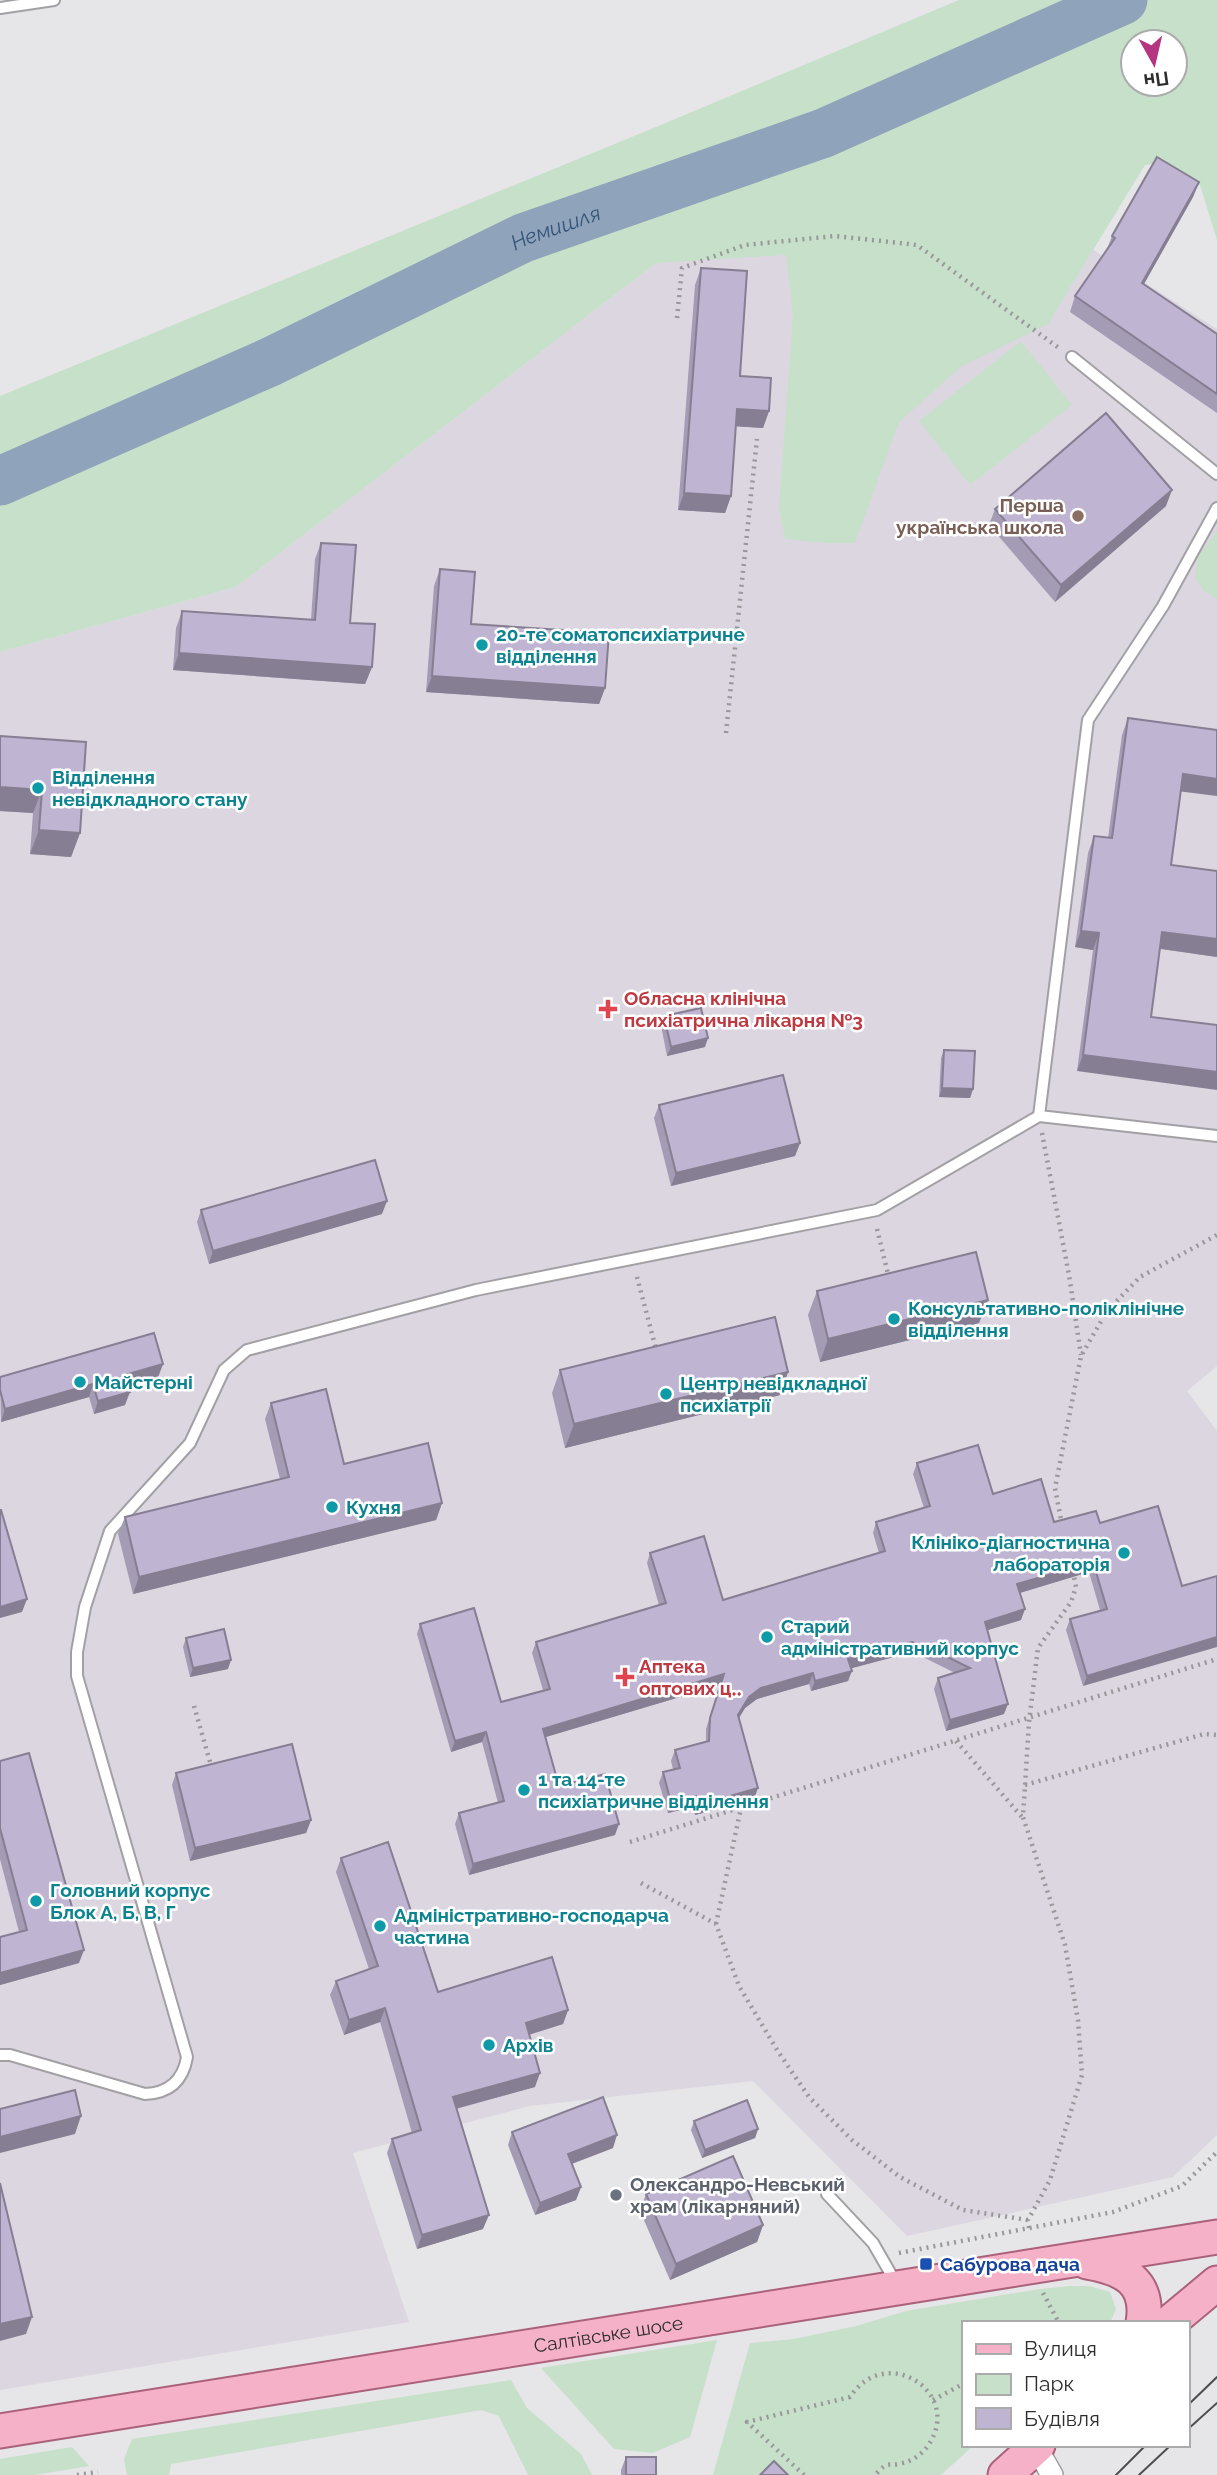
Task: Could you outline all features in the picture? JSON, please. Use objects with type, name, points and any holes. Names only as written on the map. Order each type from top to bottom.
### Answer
[{"type":"main road","name":"Салтівське шосе","points":[[0,2431],[1217,2237]]},
{"type":"main road","points":[[1078,2261],[1101,2265],[1128,2275],[1143,2297],[1143,2321]]},
{"type":"main road","points":[[1171,2321],[1217,2283]]},
{"type":"main road","points":[[1005,2475],[1042,2456]]},
{"type":"lane","points":[[0,8],[54,0]]},
{"type":"lane","points":[[1072,357],[1217,474]]},
{"type":"lane","points":[[1039,1116],[1088,720],[1163,607],[1217,508]]},
{"type":"lane","points":[[0,2056],[10,2055],[145,2094],[158,2094],[169,2089],[185,2070],[187,2057],[77,1676],[77,1652],[85,1607],[110,1531],[190,1443],[224,1370],[247,1350],[476,1290],[872,1211],[1039,1116],[1217,1136]]},
{"type":"lane","points":[[828,2194],[873,2243],[899,2289]]},
{"type":"path","points":[[677,318],[682,268],[745,245],[835,236],[916,245],[1072,357]]},
{"type":"path","points":[[726,733],[757,439]]},
{"type":"path","points":[[1039,1116],[1069,1275],[1081,1356]]},
{"type":"path","points":[[872,1211],[891,1287]]},
{"type":"path","points":[[1065,1537],[1055,1488],[1081,1356],[1107,1311],[1140,1277],[1217,1235]]},
{"type":"path","points":[[633,1259],[658,1360]]},
{"type":"path","points":[[1029,2228],[1028,2220],[1051,2180],[1082,2075],[1078,2020],[1065,1945],[1023,1817],[1038,1648],[1071,1602],[1076,1587],[1070,1562]]},
{"type":"path","points":[[630,1842],[1217,1660]]},
{"type":"path","points":[[194,1706],[212,1769]]},
{"type":"path","points":[[1025,1785],[1204,1734],[1217,1735]]},
{"type":"path","points":[[956,1741],[1023,1817]]},
{"type":"path","points":[[741,1807],[716,1923],[740,1986],[808,2097],[852,2140],[900,2177],[963,2210],[1028,2220]]},
{"type":"path","points":[[641,1883],[716,1923]]},
{"type":"path","points":[[1182,2186],[1217,2152]]},
{"type":"path","points":[[1041,2289],[1058,2321]]},
{"type":"path","points":[[804,2475],[747,2422],[850,2397],[863,2382],[872,2377],[901,2374],[919,2382],[933,2400],[937,2427],[929,2445],[914,2459],[886,2465],[875,2475]]},
{"type":"path","points":[[933,2400],[962,2385]]},
{"type":"path","points":[[78,2475],[98,2472]]},
{"type":"shaded area","name":"Обласна клінічна психіатрична лікарня №3","points":[[742,235],[1092,249],[1217,329],[1217,1366],[1187,1391],[1217,1431],[1217,2135],[1173,2177],[907,2236],[753,2081],[530,2106],[353,2153],[409,2322],[0,2390],[0,652],[236,587],[656,263]]},
{"type":"green space","points":[[959,0],[1217,0],[1217,240],[1200,185],[1155,163],[1145,165],[1048,324],[962,366],[899,422],[855,543],[785,539],[779,507],[793,315],[786,255],[656,263],[236,587],[0,652],[0,396]]},
{"type":"green space","points":[[1021,341],[1072,405],[970,485],[919,421]]},
{"type":"green space","points":[[1217,531],[1217,599],[1204,591],[1195,577],[1198,557]]},
{"type":"green space","points":[[1089,2286],[1110,2292],[1116,2309],[1111,2321],[962,2321],[962,2447],[972,2447],[941,2475],[713,2475],[750,2343],[794,2339],[856,2326],[906,2311],[1040,2289]]},
{"type":"green space","points":[[717,2340],[690,2437],[653,2453],[614,2449],[541,2368]]},
{"type":"green space","points":[[511,2380],[527,2408],[581,2454],[592,2475],[528,2475],[499,2416],[481,2410],[171,2464],[169,2475],[127,2475],[124,2459],[132,2439]]},
{"type":"green space","points":[[72,2447],[89,2466],[35,2475],[0,2475],[0,2459]]},
{"type":"building","points":[[1157,157],[1199,182],[1142,283],[1217,334],[1217,394],[1075,296],[1115,238],[1112,236]]},
{"type":"building","points":[[701,268],[747,271],[740,376],[771,378],[769,411],[737,409],[731,496],[684,493]]},
{"type":"building","name":"Перша українська школа","points":[[1106,413],[1172,490],[1061,585],[995,509]]},
{"type":"building","points":[[321,543],[356,545],[350,623],[375,624],[372,667],[179,653],[182,611],[315,620]]},
{"type":"building","name":"20-те соматопсихіатричне відділення","points":[[440,569],[475,572],[471,624],[609,633],[605,688],[432,676]]},
{"type":"building","points":[[1128,718],[1217,730],[1217,779],[1183,774],[1171,865],[1217,871],[1217,939],[1162,932],[1151,1017],[1217,1025],[1217,1072],[1083,1055],[1099,933],[1081,931],[1094,836],[1112,838]]},
{"type":"building","points":[[0,736],[86,742],[80,833],[39,830],[42,790],[0,787]]},
{"type":"building","points":[[701,1008],[708,1038],[671,1047],[664,1016]]},
{"type":"building","points":[[944,1050],[975,1051],[973,1089],[942,1088]]},
{"type":"building","points":[[783,1075],[800,1143],[676,1173],[659,1105]]},
{"type":"building","points":[[375,1160],[387,1201],[213,1251],[201,1210]]},
{"type":"building","points":[[976,1252],[988,1300],[828,1339],[817,1291]]},
{"type":"building","points":[[775,1317],[788,1372],[574,1424],[560,1370]]},
{"type":"building","name":"Майстерні","points":[[154,1333],[163,1364],[125,1375],[130,1392],[98,1401],[93,1384],[5,1409],[0,1377]]},
{"type":"building","name":"Кухня","points":[[326,1389],[344,1464],[428,1443],[442,1503],[139,1577],[125,1517],[289,1477],[271,1403]]},
{"type":"building","points":[[978,1445],[993,1494],[1041,1479],[1054,1522],[1096,1511],[1100,1523],[1158,1506],[1182,1586],[1217,1576],[1217,1637],[1087,1676],[1070,1619],[1107,1609],[1093,1562],[1017,1584],[1025,1609],[985,1622],[1008,1704],[950,1720],[938,1678],[970,1668],[923,1645],[912,1642],[848,1659],[852,1671],[815,1681],[813,1673],[761,1688],[749,1697],[738,1715],[758,1788],[699,1805],[696,1796],[671,1803],[663,1772],[680,1768],[675,1750],[709,1741],[710,1718],[724,1674],[543,1729],[559,1786],[605,1774],[619,1824],[473,1864],[459,1813],[504,1801],[486,1732],[455,1741],[420,1624],[474,1608],[501,1702],[550,1689],[536,1642],[666,1603],[650,1553],[704,1536],[723,1600],[885,1551],[876,1522],[930,1506],[917,1463]]},
{"type":"building","points":[[0,1510],[27,1599],[0,1607]]},
{"type":"building","points":[[224,1629],[231,1660],[193,1668],[186,1638]]},
{"type":"building","points":[[292,1744],[311,1820],[195,1848],[176,1773]]},
{"type":"building","name":"Головний корпус Блок А, Б, В, Г","points":[[29,1753],[84,1950],[0,1973],[0,1937],[27,1930],[0,1828],[0,1761]]},
{"type":"building","points":[[388,1842],[438,1992],[552,1957],[568,2010],[526,2023],[540,2073],[453,2097],[489,2215],[422,2235],[392,2139],[421,2130],[385,2008],[349,2020],[336,1981],[378,1966],[341,1858]]},
{"type":"building","points":[[75,2090],[81,2116],[0,2137],[0,2109]]},
{"type":"building","points":[[603,2097],[617,2135],[568,2154],[581,2187],[540,2203],[512,2132]]},
{"type":"building","points":[[747,2100],[758,2129],[705,2150],[694,2121]]},
{"type":"building","points":[[733,2156],[763,2225],[676,2264],[646,2194]]},
{"type":"building","points":[[0,2183],[32,2317],[0,2324]]},
{"type":"building","points":[[626,2457],[656,2457],[656,2475],[626,2475]]},
{"type":"building","points":[[774,2461],[788,2475],[760,2475]]},
{"type":"waterway","name":"Немишля","points":[[0,481],[270,362],[523,238],[824,133],[1123,0]]},
{"type":"tram line","points":[[1189,2404],[1217,2377]]},
{"type":"tram line","points":[[1189,2428],[1217,2403]]},
{"type":"tram line","points":[[1116,2475],[1144,2447]]},
{"type":"tram line","points":[[1139,2475],[1169,2447]]},
{"type":"place","name":"Перша українська школа","points":[[1078,516]]},
{"type":"place","name":"20-те соматопсихіатричне відділення","points":[[482,645]]},
{"type":"place","name":"Відділення невідкладного стану","points":[[38,788]]},
{"type":"place","name":"Обласна клінічна психіатрична лікарня №3","points":[[608,1009]]},
{"type":"place","name":"Консультативно-поліклінічне відділення","points":[[894,1319]]},
{"type":"place","name":"Майстерні","points":[[80,1382]]},
{"type":"place","name":"Центр невідкладної психіатрії","points":[[666,1394]]},
{"type":"place","name":"Кухня","points":[[332,1507]]},
{"type":"place","name":"Клініко-діагностична лабораторія","points":[[1124,1553]]},
{"type":"place","name":"Старий адміністративний корпус","points":[[767,1637]]},
{"type":"place","name":"Аптека оптових ц‥","points":[[625,1677]]},
{"type":"place","name":"1 та 14-те психіатричне відділення","points":[[524,1790]]},
{"type":"place","name":"Головний корпус Блок А, Б, В, Г","points":[[36,1901]]},
{"type":"place","name":"Адміністративно-господарча частина","points":[[380,1926]]},
{"type":"place","name":"Архів","points":[[489,2045]]},
{"type":"place","name":"Олександро-Невський храм (лікарняний)","points":[[616,2195]]},
{"type":"place","name":"Сабурова дача","points":[[926,2264]]}]
